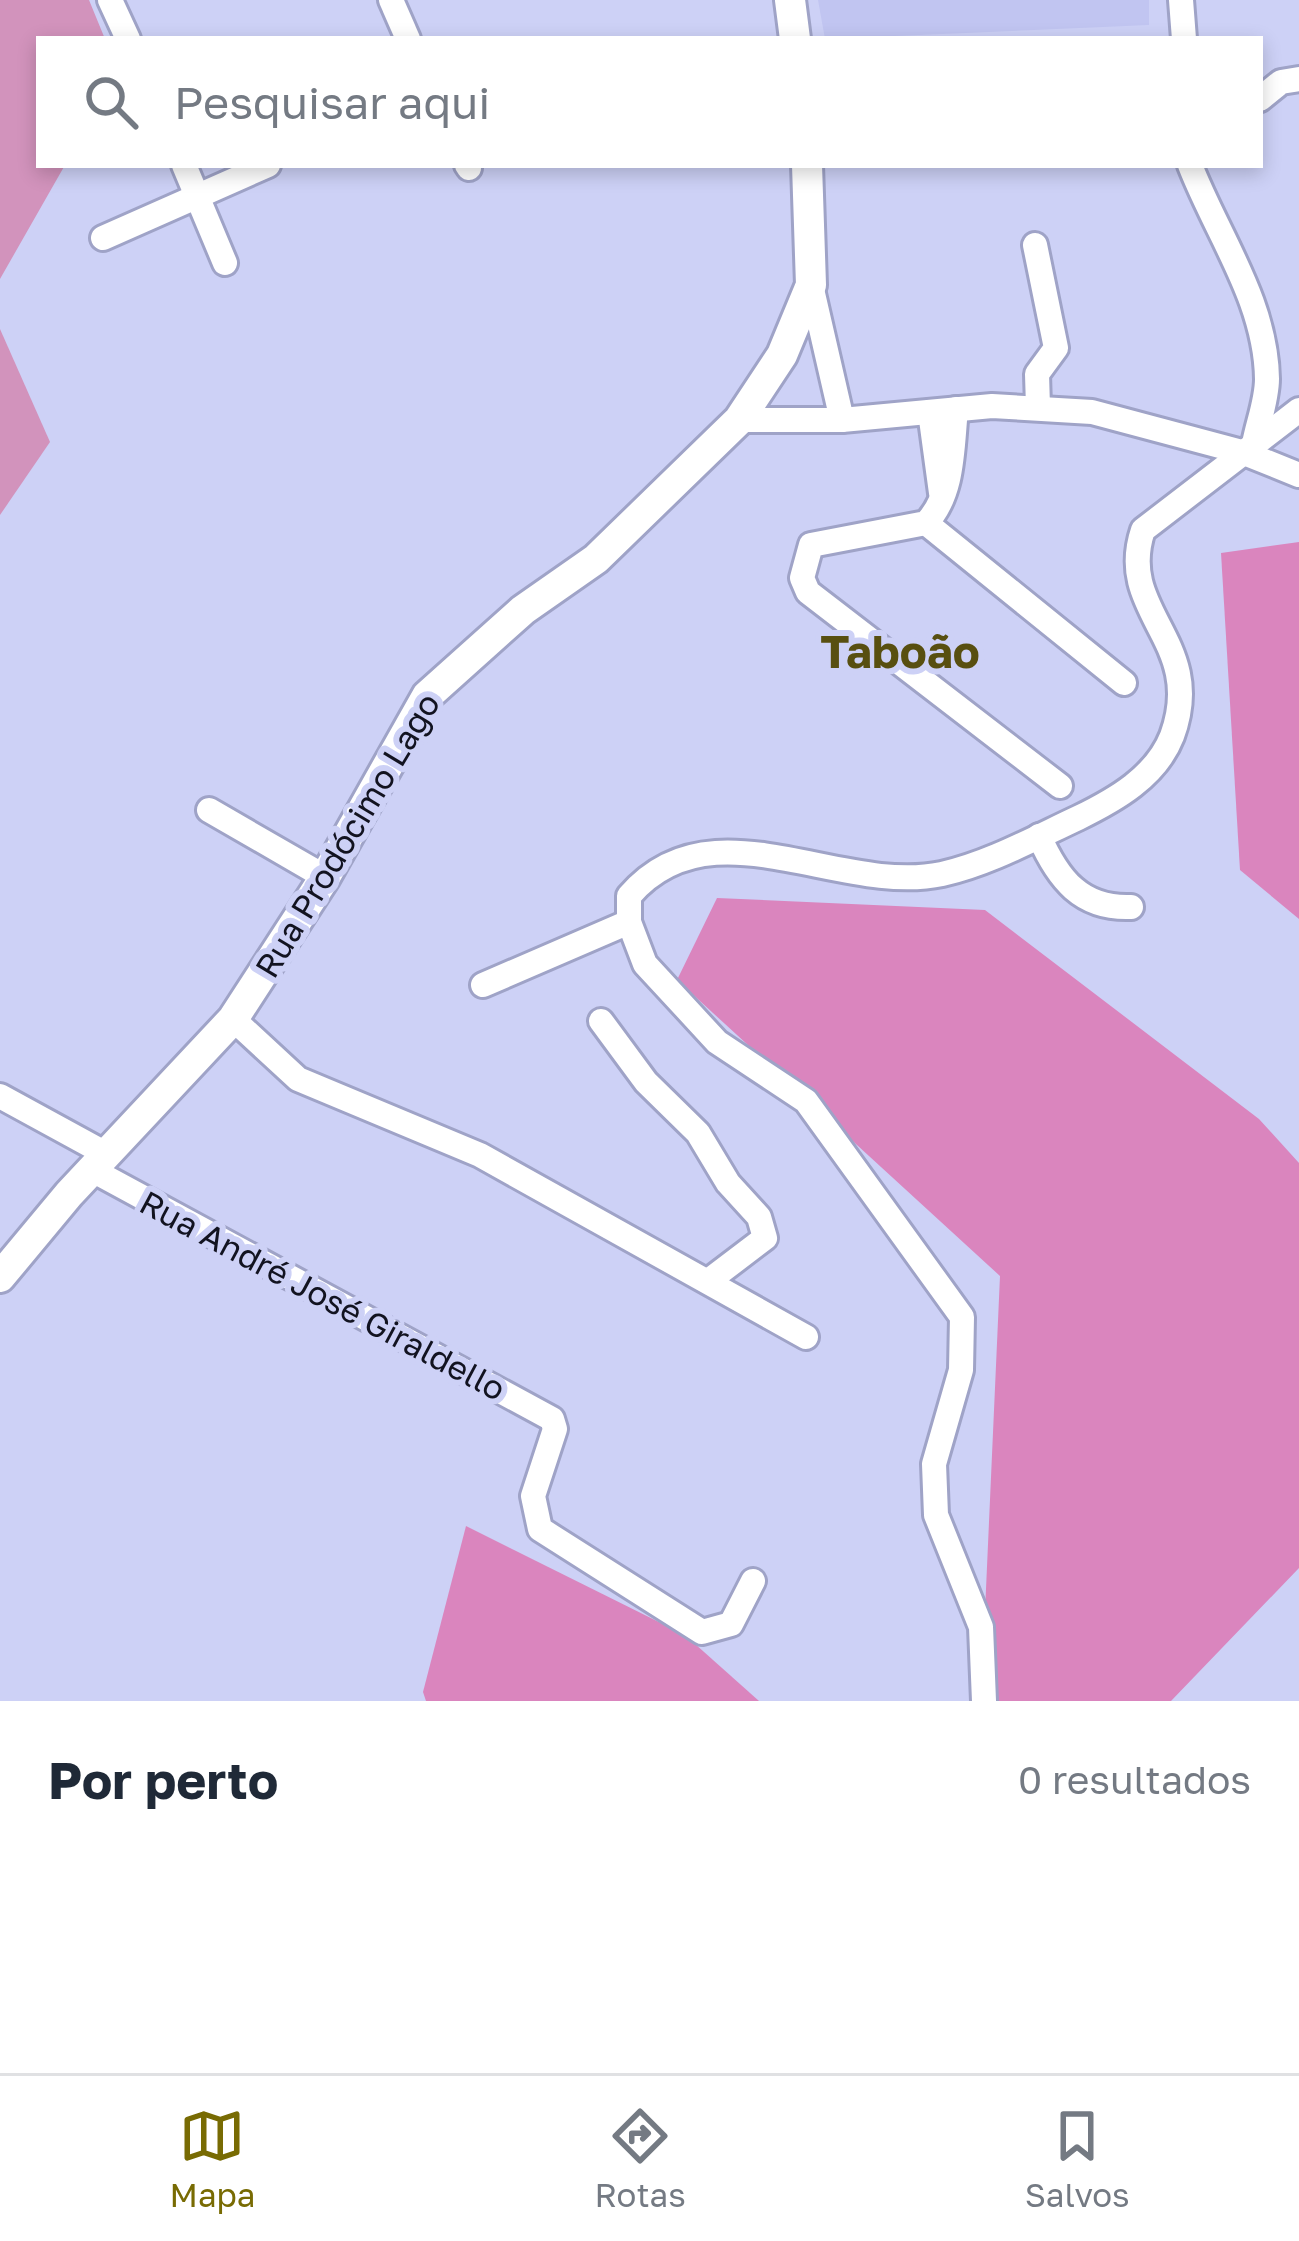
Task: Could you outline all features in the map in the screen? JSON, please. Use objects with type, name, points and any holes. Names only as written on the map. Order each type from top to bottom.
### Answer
[{"type":"main road","points":[[790,0],[795,36]]},
{"type":"main road","name":"Rua Prodócimo Lago","points":[[0,1276],[233,1019],[325,878],[427,696],[524,610],[614,544],[739,420],[782,355],[812,285],[807,168]]},
{"type":"street","points":[[110,0],[127,36]]},
{"type":"street","points":[[391,0],[406,36]]},
{"type":"street","points":[[1181,0],[1184,36]]},
{"type":"street","points":[[1263,97],[1281,82],[1299,79]]},
{"type":"street","points":[[185,168],[225,263]]},
{"type":"street","points":[[103,238],[261,168]]},
{"type":"street","points":[[1191,168],[1247,288],[1261,337],[1267,382],[1248,448]]},
{"type":"street","points":[[1035,245],[1056,348],[1037,374],[1038,407]]},
{"type":"street","points":[[812,285],[842,420]]},
{"type":"street","points":[[739,420],[842,420],[1038,407],[1092,412],[1248,448],[1299,475]]},
{"type":"street","points":[[956,409],[943,458],[938,511],[926,523],[811,545],[802,578],[808,592],[1060,786]]},
{"type":"street","points":[[984,1701],[981,1627],[936,1515],[934,1464],[961,1370],[962,1318],[806,1101],[717,1042],[645,964],[629,922],[629,896],[645,877],[670,861],[709,850],[942,874],[1039,836],[1137,785],[1170,742],[1180,708],[1182,675],[1136,583],[1134,556],[1143,530],[1299,410]]},
{"type":"street","points":[[930,412],[943,458]]},
{"type":"street","points":[[926,523],[1124,683]]},
{"type":"street","points":[[209,810],[325,878]]},
{"type":"street","points":[[1039,836],[1054,869],[1077,895],[1107,908],[1131,907]]},
{"type":"street","points":[[483,985],[629,922]]},
{"type":"street","points":[[233,1019],[298,1079],[480,1155],[711,1279],[806,1337]]},
{"type":"street","points":[[601,1021],[646,1082],[698,1133],[728,1183],[759,1217],[765,1238],[711,1279]]},
{"type":"street","name":"Rua André José Giraldello","points":[[0,1096],[101,1163],[552,1419],[555,1430],[532,1496],[540,1529],[702,1632],[731,1624],[753,1581]]},
{"type":"shaded area","points":[[0,0],[89,0],[104,36],[36,36],[36,168],[63,168],[0,279]]},
{"type":"shaded area","points":[[818,0],[1149,0],[1149,25],[824,36]]},
{"type":"shaded area","points":[[0,329],[50,442],[0,515]]},
{"type":"shaded area","points":[[1299,542],[1299,919],[1240,870],[1221,553]]},
{"type":"shaded area","points":[[717,898],[985,910],[1259,1119],[1299,1163],[1299,1568],[1171,1701],[981,1701],[1000,1276],[677,980]]},
{"type":"shaded area","points":[[466,1526],[685,1635],[759,1701],[426,1701],[423,1692]]},
{"type":"district","name":"Taboão","points":[[900,651]]}]
